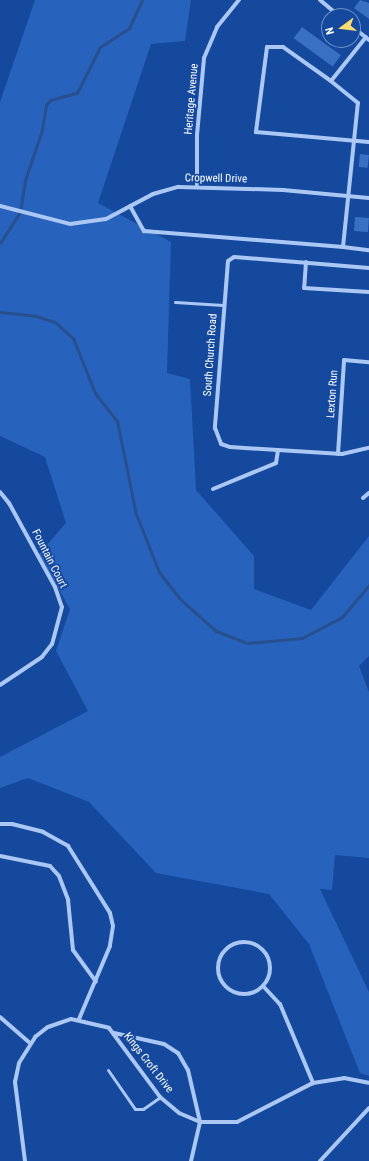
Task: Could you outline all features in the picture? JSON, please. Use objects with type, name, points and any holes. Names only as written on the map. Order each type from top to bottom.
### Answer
[{"type":"street","name":"Heritage Avenue","points":[[197,186],[197,135],[204,58],[217,27],[239,0]]},
{"type":"street","points":[[320,0],[330,8]]},
{"type":"street","points":[[331,81],[367,39]]},
{"type":"street","points":[[343,248],[348,196],[354,141],[358,103],[331,81],[283,47],[267,47],[256,132],[354,141],[369,142]]},
{"type":"street","name":"Cropwell Drive","points":[[0,206],[70,224],[106,220],[130,206],[166,190],[197,186],[283,190],[369,198]]},
{"type":"street","points":[[130,206],[144,231],[369,250]]},
{"type":"street","name":"South Church Road","points":[[369,268],[234,257],[226,266],[215,428],[217,437],[221,444],[230,447],[338,454],[369,448]]},
{"type":"street","points":[[306,262],[304,288],[369,292]]},
{"type":"street","name":"Lexton Run","points":[[338,454],[344,360],[369,362]]},
{"type":"street","points":[[213,489],[276,463],[278,450]]},
{"type":"street","name":"Fountain Court","points":[[0,492],[10,503],[55,587],[62,607],[52,644],[42,657],[0,685]]},
{"type":"street","points":[[363,498],[369,493]]},
{"type":"street","points":[[0,824],[12,824],[60,840],[76,855],[99,890],[110,913],[113,926],[110,946],[79,1019]]},
{"type":"street","points":[[0,856],[50,866],[59,876],[68,900],[73,950],[96,982]]},
{"type":"street","points":[[243,941],[263,949],[271,965],[263,986],[244,994],[228,989],[219,975],[218,967],[223,951],[230,945],[243,941]]},
{"type":"street","points":[[263,986],[280,1004],[313,1083]]},
{"type":"street","points":[[0,1017],[30,1043]]},
{"type":"street","name":"Kings Croft Drive","points":[[25,1161],[15,1082],[18,1063],[30,1043],[48,1027],[71,1019],[79,1019],[109,1028],[160,1097],[179,1113],[200,1122],[237,1122],[313,1083],[344,1078],[369,1083]]},
{"type":"street","points":[[113,1033],[164,1044],[178,1053],[188,1070],[200,1122],[191,1161]]},
{"type":"street","points":[[320,1161],[369,1108]]},
{"type":"lane","points":[[175,302],[223,305]]},
{"type":"lane","points":[[108,1070],[135,1109],[143,1109],[160,1097]]},
{"type":"shaded area","points":[[35,0],[191,0],[185,41],[151,44],[98,203],[171,242],[167,373],[190,379],[196,490],[254,556],[254,589],[311,610],[369,536],[369,656],[359,666],[369,692],[369,858],[335,855],[332,890],[320,889],[369,992],[369,1076],[360,1073],[309,944],[269,894],[156,873],[89,802],[28,778],[0,788],[0,757],[88,711],[56,651],[70,609],[39,554],[66,523],[45,457],[0,436],[0,102]]},
{"type":"building","points":[[360,0],[369,3],[369,19],[361,13],[361,8],[354,8]]},
{"type":"building","points":[[302,27],[321,41],[321,48],[331,48],[341,55],[333,67],[294,38]]},
{"type":"building","points":[[360,154],[369,155],[368,168],[359,167]]},
{"type":"building","points":[[355,217],[369,218],[368,232],[354,231]]},
{"type":"waterway","points":[[0,243],[20,212],[25,180],[42,130],[46,105],[50,100],[77,93],[100,47],[129,28],[142,0]]},
{"type":"waterway","points":[[0,312],[36,316],[55,322],[73,338],[95,393],[117,421],[136,514],[159,572],[179,598],[216,631],[247,643],[302,638],[342,617],[369,585]]}]
